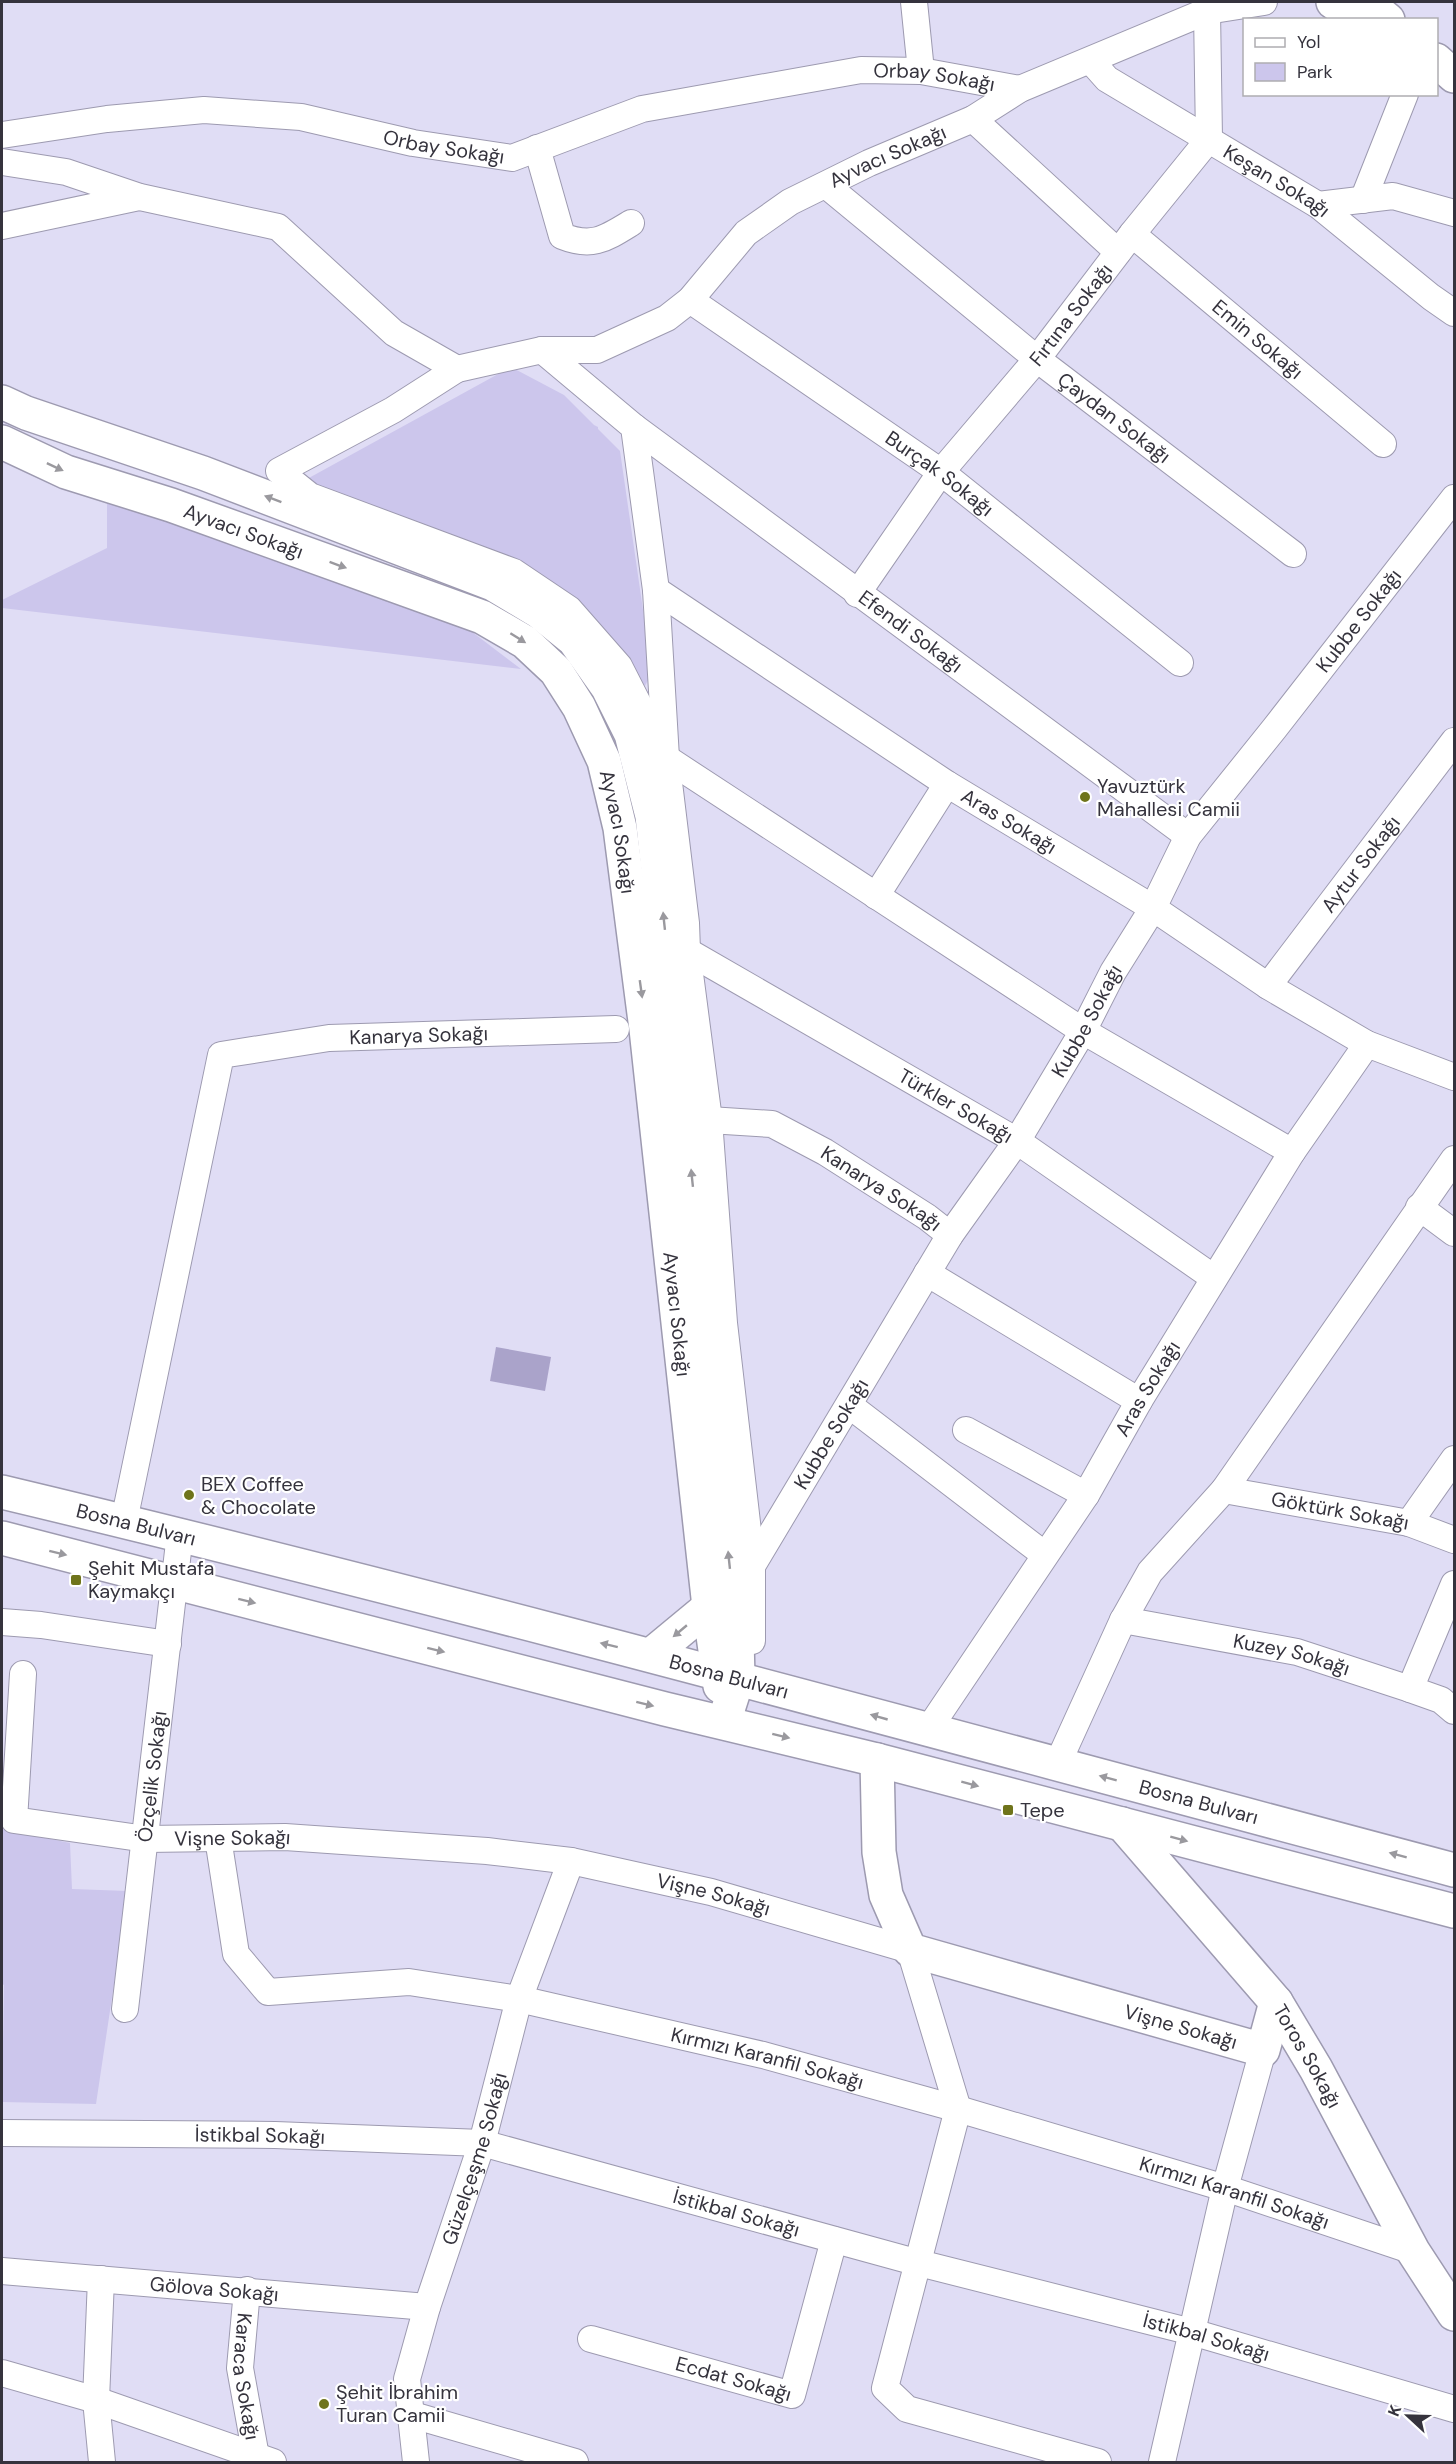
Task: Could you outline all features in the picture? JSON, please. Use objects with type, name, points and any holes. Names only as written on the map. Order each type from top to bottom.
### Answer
[{"type":"main road","points":[[1334,2],[1356,18]]},
{"type":"main road","points":[[1366,2],[1386,18]]},
{"type":"main road","points":[[1438,61],[1455,76]]},
{"type":"main road","points":[[1438,78],[1455,87]]},
{"type":"main road","points":[[2,402],[26,413],[203,472],[493,584],[538,611],[574,640],[608,688],[631,734],[652,816],[745,1640],[724,1722]]},
{"type":"main road","name":"Ayvacı Sokağı","points":[[2,442],[66,472],[171,505],[482,617],[525,642],[556,671],[579,707],[604,761],[620,828],[646,1029],[709,1607],[737,1678]]},
{"type":"main road","name":"Bosna Bulvarı","points":[[2,1492],[180,1534],[651,1655],[1455,1870]]},
{"type":"main road","name":"Bosna Bulvarı","points":[[2,1538],[877,1760],[1455,1911]]},
{"type":"main road","points":[[651,1655],[709,1607]]},
{"type":"main road","points":[[877,1760],[879,1852],[882,1874],[886,1895],[910,1950]]},
{"type":"main road","name":"Toros Sokağı","points":[[1122,1824],[1276,2002],[1316,2069],[1413,2251],[1455,2314]]},
{"type":"main road","name":"Vişne Sokağı","points":[[910,1950],[1263,2050]]},
{"type":"main road","points":[[1263,2050],[1276,2002]]},
{"type":"street","points":[[914,2],[921,71]]},
{"type":"street","name":"Ayvacı Sokağı","points":[[457,369],[542,350],[597,350],[667,318],[690,300],[746,233],[790,202],[827,186],[869,163],[973,119],[1020,89],[1207,11],[1264,2]]},
{"type":"street","points":[[1207,11],[1209,139]]},
{"type":"street","name":"Keşan Sokağı","points":[[1091,61],[1107,79],[1318,205],[1431,297],[1455,313]]},
{"type":"street","name":"Orbay Sokağı","points":[[2,135],[107,119],[204,110],[301,117],[413,144],[512,158],[642,109],[861,70],[921,71],[1020,89]]},
{"type":"street","points":[[1363,200],[1404,96]]},
{"type":"street","name":"Emin Sokağı","points":[[973,119],[1125,243],[1383,444]]},
{"type":"street","name":"Fırtına Sokağı","points":[[857,594],[941,472],[1037,359],[1125,243],[1209,139]]},
{"type":"street","points":[[537,148],[562,236],[580,243],[607,238],[632,223]]},
{"type":"street","points":[[2,162],[66,172],[140,197],[278,227],[394,333],[457,369],[393,410],[279,471],[310,496],[514,572],[568,609],[619,666],[666,758],[1083,1031],[1292,1152]]},
{"type":"street","name":"Çaydan Sokağı","points":[[827,186],[1037,359],[1293,554]]},
{"type":"street","points":[[1318,205],[1393,196],[1455,213]]},
{"type":"street","points":[[2,226],[140,197]]},
{"type":"street","name":"Burçak Sokağı","points":[[690,300],[941,472],[1180,663]]},
{"type":"street","points":[[542,350],[633,427],[656,590],[666,758],[686,923],[687,951],[709,1120],[724,1323],[752,1566],[745,1640]]},
{"type":"street","name":"Efendi Sokağı","points":[[633,427],[1188,836]]},
{"type":"street","name":"Kubbe Sokağı","points":[[752,1566],[950,1235],[1017,1141],[1083,1031],[1113,972],[1153,908],[1188,836],[1275,729],[1455,498]]},
{"type":"street","name":"Aras Sokağı","points":[[656,590],[947,784],[1153,908],[1268,986],[1367,1044],[1455,1077]]},
{"type":"street","name":"Aytur Sokağı","points":[[1268,986],[1455,741]]},
{"type":"street","points":[[876,896],[947,784]]},
{"type":"street","name":"Türkler Sokağı","points":[[687,951],[1017,1141],[1214,1278]]},
{"type":"street","name":"Kanarya Sokağı","points":[[124,1521],[221,1055],[329,1038],[616,1029]]},
{"type":"street","name":"Aras Sokağı","points":[[928,1730],[1086,1495],[1139,1401],[1292,1152],[1367,1044]]},
{"type":"street","name":"Kanarya Sokağı","points":[[709,1120],[772,1124],[825,1152],[950,1235]]},
{"type":"street","points":[[1057,1765],[1123,1620],[1150,1572],[1224,1490],[1455,1159]]},
{"type":"street","points":[[1419,1208],[1455,1233]]},
{"type":"street","points":[[927,1274],[1139,1401]]},
{"type":"street","points":[[849,1405],[1045,1555]]},
{"type":"street","points":[[966,1430],[1086,1495]]},
{"type":"street","points":[[1409,1523],[1455,1459]]},
{"type":"street","name":"Göktürk Sokağı","points":[[1224,1490],[1409,1523],[1455,1540]]},
{"type":"street","name":"Özçelik Sokağı","points":[[23,1674],[14,1820],[146,1839],[180,1534]]},
{"type":"street","points":[[1410,1689],[1455,1584]]},
{"type":"street","name":"Kuzey Sokağı","points":[[1123,1620],[1297,1652],[1442,1700],[1455,1711]]},
{"type":"street","points":[[2,1622],[168,1644]]},
{"type":"street","name":"Kırmızı Karanfil Sokağı","points":[[218,1838],[236,1954],[268,1992],[409,1982],[519,2000],[763,2055],[958,2109],[1225,2188],[1413,2251]]},
{"type":"street","name":"Vişne Sokağı","points":[[146,1839],[297,1838],[487,1851],[571,1860],[711,1892],[910,1950]]},
{"type":"street","points":[[125,2009],[146,1839]]},
{"type":"street","name":"Güzelçeşme Sokağı","points":[[416,2463],[407,2379],[427,2307],[482,2143],[519,2000],[571,1860]]},
{"type":"street","points":[[910,1950],[958,2109],[885,2388],[907,2409],[1098,2463]]},
{"type":"street","points":[[1162,2463],[1225,2188],[1263,2050]]},
{"type":"street","name":"İstikbal Sokağı","points":[[2,2133],[275,2135],[482,2143],[918,2263],[1192,2332],[1455,2409]]},
{"type":"street","name":"Ecdat Sokağı","points":[[591,2339],[792,2395],[834,2240]]},
{"type":"street","name":"Gölova Sokağı","points":[[2,2271],[427,2307]]},
{"type":"street","points":[[101,2279],[96,2400],[102,2463]]},
{"type":"street","name":"Karaca Sokağı","points":[[247,2290],[240,2367],[262,2461]]},
{"type":"street","points":[[2,2373],[96,2400],[262,2461]]},
{"type":"street","points":[[409,2414],[575,2463]]},
{"type":"green space","points":[[511,367],[564,395],[620,451],[652,672],[645,686],[602,627],[325,500],[307,479]]},
{"type":"green space","points":[[107,501],[463,625],[521,669],[2,608],[2,600],[107,548]]},
{"type":"green space","points":[[2,1829],[70,1843],[72,1889],[128,1891],[96,2104],[2,2102],[4,1985],[2,1984]]},
{"type":"shaded area","points":[[496,1347],[551,1357],[545,1391],[490,1381]]},
{"type":"place","name":"Yavuztürk Mahallesi Camii","points":[[1085,797]]},
{"type":"place","name":"BEX Coffee & Chocolate","points":[[189,1495]]},
{"type":"place","name":"Şehit Mustafa Kaymakçı","points":[[76,1580]]},
{"type":"place","name":"Tepe","points":[[1008,1810]]},
{"type":"place","name":"Şehit İbrahim Turan Camii","points":[[324,2404]]}]
